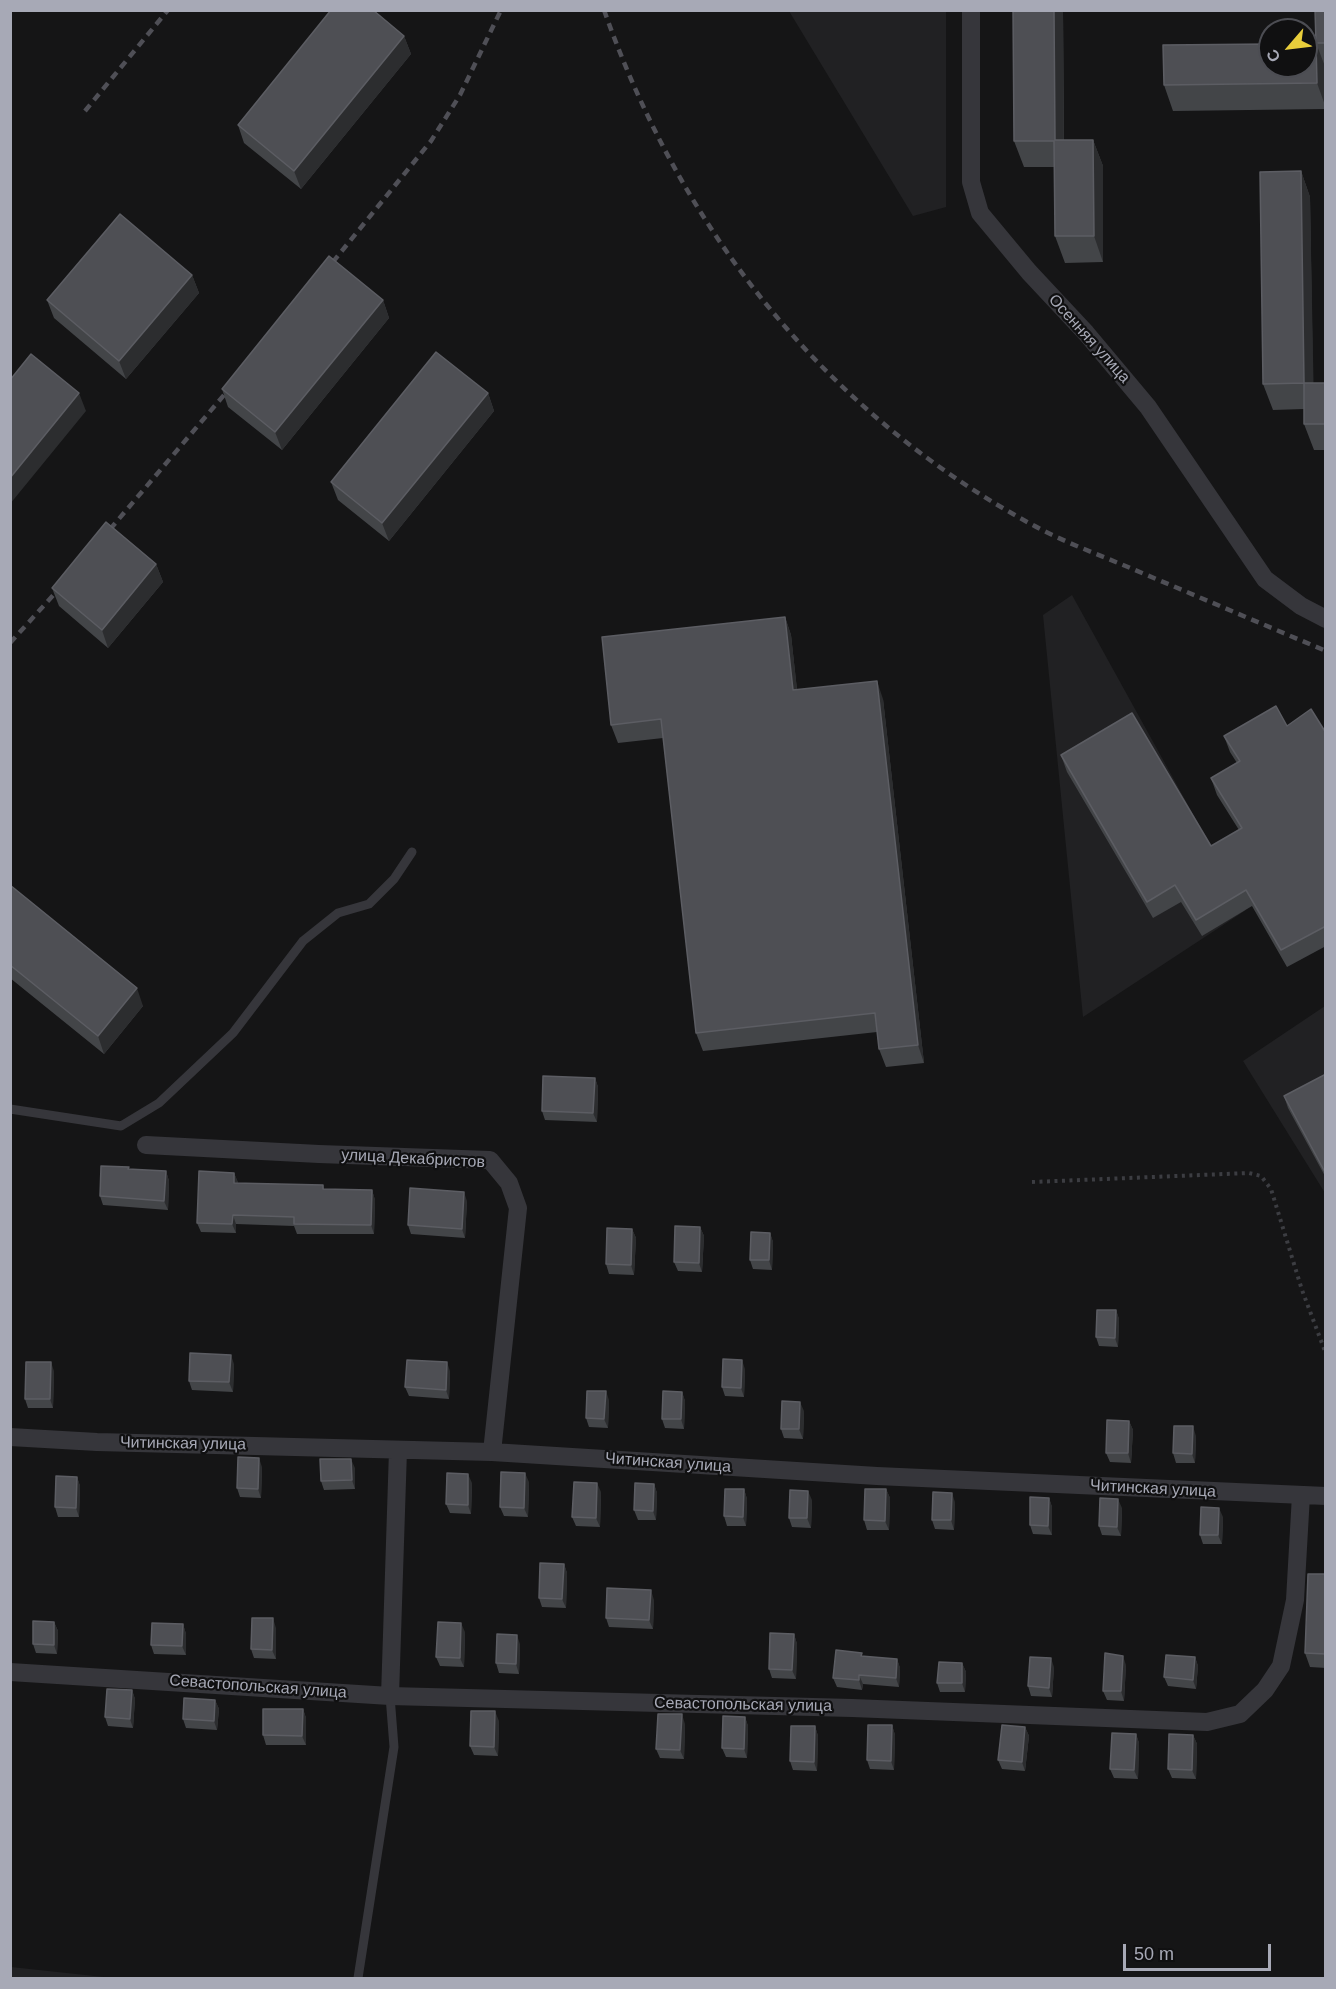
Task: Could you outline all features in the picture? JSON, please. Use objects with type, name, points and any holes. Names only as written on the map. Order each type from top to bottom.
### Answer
[{"type":"street","name":"Осенняя улица","points":[[971,10],[970,182],[980,213],[1148,407],[1265,579],[1301,606],[1326,619]]},
{"type":"street","name":"улица Декабристов","points":[[146,1145],[490,1160],[509,1184],[518,1208],[492,1452]]},
{"type":"street","name":"Читинская улица","points":[[10,1437],[97,1442],[492,1452],[877,1476],[1326,1496]]},
{"type":"street","points":[[390,1695],[398,1450]]},
{"type":"street","name":"Севастопольская улица","points":[[10,1672],[390,1695],[852,1708],[1207,1722],[1240,1714],[1265,1690],[1281,1666],[1295,1600],[1301,1495]]},
{"type":"lane","points":[[10,1109],[121,1126],[159,1103],[232,1033],[303,941],[338,913],[369,904],[394,879],[412,852]]},
{"type":"lane","points":[[358,1978],[394,1747],[390,1695]]},
{"type":"path","points":[[1032,1182],[1249,1173],[1261,1176],[1271,1189],[1302,1290],[1326,1354]]},
{"type":"shaded area","points":[[789,11],[946,11],[946,207],[913,216]]},
{"type":"shaded area","points":[[1072,595],[1246,910],[1083,1017],[1043,615]]},
{"type":"shaded area","points":[[1325,1006],[1325,1193],[1243,1061]]},
{"type":"shaded area","points":[[11,1967],[113,1978],[11,1978]]},
{"type":"building","points":[[331,10],[373,10],[404,36],[294,171],[238,125]]},
{"type":"building","points":[[1013,10],[1054,10],[1055,140],[1093,140],[1094,236],[1055,236],[1054,141],[1014,141]]},
{"type":"building","points":[[1315,10],[1326,10],[1326,43],[1318,43],[1318,18],[1315,18]]},
{"type":"building","points":[[1258,44],[1258,78],[1317,78],[1317,83],[1164,85],[1163,45]]},
{"type":"building","points":[[1301,171],[1304,383],[1263,384],[1260,172]]},
{"type":"building","points":[[120,214],[192,275],[119,361],[47,300]]},
{"type":"building","points":[[329,256],[383,300],[275,432],[222,389]]},
{"type":"building","points":[[436,352],[488,393],[382,523],[331,482]]},
{"type":"building","points":[[31,354],[79,393],[10,478],[10,380]]},
{"type":"building","points":[[1304,383],[1326,383],[1326,424],[1304,424]]},
{"type":"building","points":[[106,522],[156,564],[102,630],[52,588]]},
{"type":"building","points":[[785,617],[793,690],[877,681],[918,1045],[879,1049],[875,1013],[696,1033],[661,719],[611,725],[602,637]]},
{"type":"building","points":[[1276,706],[1287,726],[1311,709],[1326,733],[1326,926],[1281,950],[1246,890],[1196,920],[1175,885],[1147,902],[1061,755],[1132,713],[1211,846],[1242,828],[1211,778],[1240,761],[1224,736]]},
{"type":"building","points":[[10,885],[137,988],[98,1036],[10,965]]},
{"type":"building","points":[[1326,1074],[1326,1174],[1284,1096]]},
{"type":"building","points":[[543,1076],[595,1078],[593,1113],[542,1111]]},
{"type":"building","points":[[101,1166],[166,1171],[164,1201],[100,1196]]},
{"type":"building","points":[[199,1171],[234,1173],[234,1183],[323,1185],[323,1189],[372,1190],[371,1225],[294,1224],[294,1217],[233,1215],[232,1224],[197,1223]]},
{"type":"building","points":[[410,1188],[464,1192],[462,1229],[408,1225]]},
{"type":"building","points":[[675,1226],[700,1227],[699,1263],[674,1262]]},
{"type":"building","points":[[607,1228],[632,1229],[631,1265],[606,1264]]},
{"type":"building","points":[[751,1232],[770,1233],[769,1260],[750,1260]]},
{"type":"building","points":[[1097,1310],[1116,1310],[1115,1338],[1096,1337]]},
{"type":"building","points":[[190,1353],[231,1355],[229,1382],[189,1381]]},
{"type":"building","points":[[723,1359],[742,1360],[741,1388],[722,1387]]},
{"type":"building","points":[[407,1360],[447,1362],[446,1390],[405,1387]]},
{"type":"building","points":[[26,1362],[51,1362],[50,1399],[25,1399]]},
{"type":"building","points":[[587,1391],[606,1391],[604,1419],[586,1418]]},
{"type":"building","points":[[663,1391],[682,1392],[681,1419],[662,1419]]},
{"type":"building","points":[[782,1401],[800,1402],[799,1429],[781,1429]]},
{"type":"building","points":[[1107,1420],[1129,1421],[1128,1453],[1106,1453]]},
{"type":"building","points":[[1174,1426],[1193,1426],[1192,1454],[1173,1453]]},
{"type":"building","points":[[238,1457],[259,1458],[258,1489],[237,1488]]},
{"type":"building","points":[[320,1459],[351,1459],[352,1480],[321,1481]]},
{"type":"building","points":[[501,1472],[525,1473],[524,1508],[500,1507]]},
{"type":"building","points":[[447,1473],[468,1474],[468,1505],[446,1504]]},
{"type":"building","points":[[56,1476],[77,1477],[76,1508],[55,1507]]},
{"type":"building","points":[[574,1482],[597,1483],[596,1518],[572,1517]]},
{"type":"building","points":[[635,1483],[654,1484],[653,1511],[634,1510]]},
{"type":"building","points":[[725,1489],[744,1489],[743,1517],[724,1516]]},
{"type":"building","points":[[865,1489],[886,1489],[885,1521],[864,1520]]},
{"type":"building","points":[[790,1490],[808,1491],[807,1518],[789,1518]]},
{"type":"building","points":[[933,1492],[952,1493],[951,1520],[932,1520]]},
{"type":"building","points":[[1030,1497],[1049,1498],[1048,1526],[1030,1525]]},
{"type":"building","points":[[1100,1498],[1118,1499],[1117,1527],[1099,1526]]},
{"type":"building","points":[[1201,1507],[1219,1508],[1218,1535],[1200,1535]]},
{"type":"building","points":[[540,1563],[564,1564],[562,1599],[539,1598]]},
{"type":"building","points":[[1308,1574],[1326,1574],[1326,1654],[1305,1653]]},
{"type":"building","points":[[607,1588],[651,1590],[649,1620],[606,1618]]},
{"type":"building","points":[[252,1618],[273,1618],[272,1650],[251,1649]]},
{"type":"building","points":[[33,1621],[54,1622],[54,1645],[33,1644]]},
{"type":"building","points":[[438,1622],[461,1623],[460,1658],[436,1657]]},
{"type":"building","points":[[152,1623],[183,1624],[182,1646],[151,1645]]},
{"type":"building","points":[[770,1633],[794,1634],[792,1670],[769,1669]]},
{"type":"building","points":[[497,1634],[517,1635],[516,1664],[496,1663]]},
{"type":"building","points":[[836,1650],[862,1653],[861,1656],[897,1659],[896,1678],[859,1675],[859,1680],[833,1678]]},
{"type":"building","points":[[1105,1653],[1123,1656],[1121,1691],[1103,1691]]},
{"type":"building","points":[[1166,1655],[1195,1657],[1193,1680],[1164,1677]]},
{"type":"building","points":[[1030,1657],[1051,1658],[1049,1688],[1028,1686]]},
{"type":"building","points":[[939,1662],[962,1663],[962,1683],[937,1683]]},
{"type":"building","points":[[107,1689],[132,1690],[130,1719],[105,1717]]},
{"type":"building","points":[[184,1698],[215,1700],[214,1721],[183,1719]]},
{"type":"building","points":[[263,1709],[303,1709],[302,1736],[263,1735]]},
{"type":"building","points":[[471,1711],[495,1711],[494,1747],[470,1746]]},
{"type":"building","points":[[658,1714],[682,1714],[680,1750],[656,1749]]},
{"type":"building","points":[[723,1716],[745,1717],[744,1749],[722,1748]]},
{"type":"building","points":[[868,1725],[892,1725],[891,1761],[867,1760]]},
{"type":"building","points":[[1002,1725],[1025,1727],[1022,1762],[998,1760]]},
{"type":"building","points":[[791,1726],[815,1726],[814,1762],[790,1761]]},
{"type":"building","points":[[1112,1733],[1136,1734],[1134,1770],[1110,1769]]},
{"type":"building","points":[[1169,1734],[1193,1735],[1192,1770],[1168,1769]]},
{"type":"railway","points":[[85,111],[168,10]]},
{"type":"railway","points":[[324,273],[431,141],[460,95],[501,10]]},
{"type":"railway","points":[[604,10],[636,91],[674,168],[718,240],[768,307],[825,369],[887,426],[955,478],[1042,530],[1326,651]]},
{"type":"railway","points":[[101,540],[235,382]]},
{"type":"railway","points":[[10,643],[66,581]]}]
